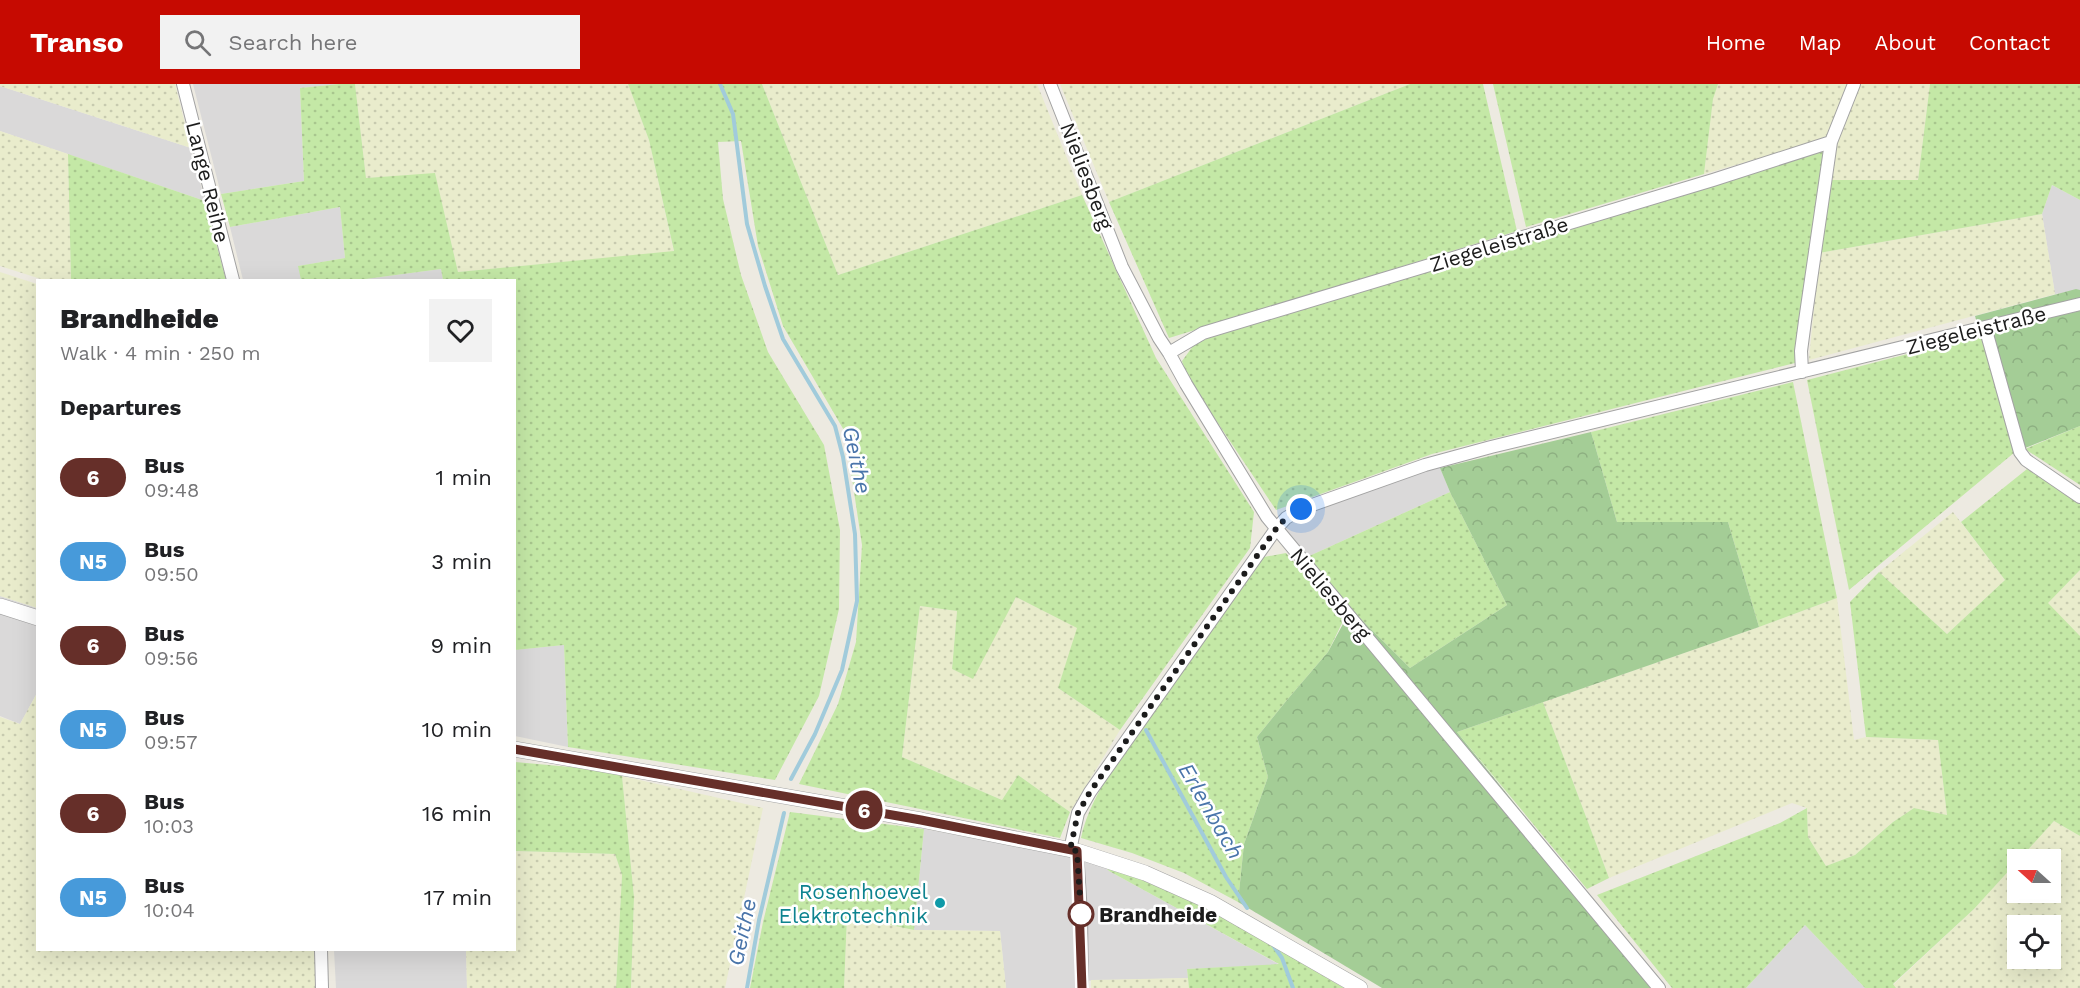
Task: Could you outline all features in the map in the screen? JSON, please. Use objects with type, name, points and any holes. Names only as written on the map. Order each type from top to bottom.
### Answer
[{"type":"street","name":"Lange Reihe","points":[[183,84],[233,279]]},
{"type":"street","name":"Nieliesberg","points":[[1050,84],[1122,267],[1186,384],[1276,529],[1659,988]]},
{"type":"street","points":[[1802,372],[1803,331],[1831,142],[1854,84]]},
{"type":"street","name":"Ziegeleistraße","points":[[1169,353],[1203,333],[1713,180],[1831,142]]},
{"type":"street","name":"Ziegeleistraße","points":[[1074,850],[1078,813],[1090,792],[1276,529],[1286,518],[1301,509],[1425,465],[1491,447],[2080,304]]},
{"type":"street","points":[[1985,327],[2020,452],[2033,465],[2080,497]]},
{"type":"street","points":[[0,606],[36,617]]},
{"type":"street","points":[[516,749],[940,824],[1074,850],[1145,873],[1201,897],[1360,988]]},
{"type":"street","points":[[1074,850],[1081,914],[1082,988]]},
{"type":"street","points":[[321,951],[322,988]]},
{"type":"shaded area","points":[[193,84],[339,84],[300,88],[304,181],[221,194]]},
{"type":"shaded area","points":[[0,86],[191,148],[205,201],[0,131]]},
{"type":"shaded area","points":[[2052,185],[2080,200],[2080,290],[2055,294],[2042,214]]},
{"type":"shaded area","points":[[340,207],[345,258],[299,266],[301,279],[243,279],[230,227]]},
{"type":"shaded area","points":[[441,269],[443,279],[366,279]]},
{"type":"shaded area","points":[[1439,465],[1450,492],[1307,557],[1284,527],[1292,516]]},
{"type":"shaded area","points":[[0,596],[36,608],[36,695],[20,724],[0,716]]},
{"type":"shaded area","points":[[564,645],[568,747],[516,736],[516,650]]},
{"type":"shaded area","points":[[924,829],[1072,856],[1105,867],[1280,965],[1187,969],[1188,978],[1076,981],[1076,988],[1006,988],[1000,931],[914,930]]},
{"type":"shaded area","points":[[1805,925],[1865,988],[1746,988]]},
{"type":"shaded area","points":[[334,951],[466,951],[467,988],[336,988]]},
{"type":"green space","points":[[0,84],[175,84],[191,148],[0,86]]},
{"type":"green space","points":[[355,84],[628,84],[649,140],[674,252],[458,272],[435,174],[366,178]]},
{"type":"green space","points":[[355,84],[366,178],[435,173],[458,272],[674,251],[649,140],[628,84],[762,84],[838,275],[1082,195],[1156,358],[1254,512],[1250,548],[1120,730],[1058,688],[1077,628],[1016,597],[973,679],[952,669],[957,611],[920,606],[902,757],[1002,800],[1018,775],[1070,812],[1060,838],[799,784],[838,704],[856,642],[862,545],[845,432],[783,326],[758,246],[741,141],[718,142],[723,199],[741,275],[768,352],[824,445],[840,530],[839,609],[819,696],[775,780],[568,747],[564,645],[516,650],[516,279],[443,279],[441,269],[366,279],[301,279],[298,266],[345,258],[340,207],[230,227],[221,194],[304,181],[300,88]]},
{"type":"green space","points":[[762,84],[1037,84],[1082,195],[838,275]]},
{"type":"green space","points":[[1060,84],[1410,84],[1109,202]]},
{"type":"green space","points":[[1410,84],[1483,84],[1517,231],[1169,338],[1109,202]]},
{"type":"green space","points":[[1493,84],[1718,84],[1713,99],[1704,174],[1526,227]]},
{"type":"green space","points":[[1718,84],[1851,84],[1830,138],[1704,174],[1713,98]]},
{"type":"green space","points":[[1858,84],[1930,84],[1918,180],[1831,180],[1837,140]]},
{"type":"green space","points":[[1930,84],[2080,84],[2080,200],[2052,185],[2042,214],[1819,253],[1831,180],[1918,180]]},
{"type":"green space","points":[[0,131],[68,154],[71,279],[41,279],[0,266]]},
{"type":"green space","points":[[1824,150],[1795,363],[1432,454],[1276,510],[1187,377],[1182,361],[1196,342]]},
{"type":"green space","points":[[68,154],[205,201],[226,279],[71,279]]},
{"type":"green space","points":[[2042,214],[2055,294],[1809,360],[1819,253]]},
{"type":"green space","points":[[0,272],[36,284],[36,608],[0,596]]},
{"type":"green space","points":[[2076,289],[2080,290],[2080,426],[2015,452],[1975,316]]},
{"type":"green space","points":[[1981,335],[2015,452],[1849,590],[1807,380]]},
{"type":"green space","points":[[1793,382],[1837,598],[1759,627],[1728,522],[1617,522],[1591,432]]},
{"type":"green space","points":[[2080,426],[2080,485],[2025,449]]},
{"type":"green space","points":[[1591,432],[1617,522],[1728,522],[1759,627],[1457,732],[1545,841],[1657,988],[1382,988],[1238,902],[1244,844],[1268,777],[1257,737],[1328,652],[1351,609],[1410,668],[1507,605],[1440,468]]},
{"type":"green space","points":[[2027,469],[2080,501],[2080,570],[2048,603],[2080,636],[2080,836],[2054,821],[2029,849],[2007,849],[2007,873],[1974,909],[1893,984],[1896,988],[1865,988],[1805,925],[1746,988],[1672,988],[1597,895],[1780,823],[1807,808],[1808,837],[1826,866],[1855,855],[1893,822],[1914,808],[1947,815],[1938,740],[1866,737],[1850,602],[1879,572],[1947,634],[2005,580],[1961,522]]},
{"type":"green space","points":[[1450,492],[1507,605],[1410,668],[1351,609],[1307,557]]},
{"type":"green space","points":[[1953,512],[2005,580],[1947,634],[1879,572]]},
{"type":"green space","points":[[1286,553],[1344,619],[1328,652],[1257,737],[1268,777],[1244,844],[1238,902],[1184,873],[1132,853],[1081,838],[1086,820],[1103,784],[1126,748],[1264,557]]},
{"type":"green space","points":[[2080,570],[2080,636],[2047,603]]},
{"type":"green space","points":[[1016,597],[1078,628],[1058,688],[1120,730],[1070,812],[1018,775],[1002,800],[902,757],[920,606],[957,611],[952,669],[972,678]]},
{"type":"green space","points":[[1837,598],[1854,740],[1866,737],[1938,740],[1947,815],[1914,808],[1893,822],[1855,855],[1826,866],[1808,837],[1807,808],[1792,803],[1609,878],[1543,702]]},
{"type":"green space","points":[[36,695],[36,951],[315,951],[317,988],[0,988],[0,717],[20,724]]},
{"type":"green space","points":[[1543,702],[1609,878],[1587,889],[1457,732]]},
{"type":"green space","points":[[516,762],[604,770],[622,776],[634,897],[631,988],[616,988],[622,875],[615,854],[516,851]]},
{"type":"green space","points":[[622,776],[763,808],[725,988],[631,988],[634,897]]},
{"type":"green space","points":[[790,812],[924,829],[914,930],[847,916],[844,988],[750,988],[763,922]]},
{"type":"green space","points":[[2054,821],[2080,836],[2080,988],[1896,988],[1893,985],[1974,909],[2007,872],[2007,903],[2061,903],[2061,849],[2028,849]]},
{"type":"green space","points":[[516,851],[615,854],[622,875],[616,988],[467,988],[466,951],[516,951]]},
{"type":"green space","points":[[1105,867],[1122,870],[1215,912],[1344,988],[1189,988],[1187,969],[1279,964]]},
{"type":"green space","points":[[847,916],[914,930],[1000,931],[1006,988],[844,988]]},
{"type":"green space","points":[[1188,978],[1189,988],[1091,988],[1091,980]]},
{"type":"waterway","name":"Geithe","points":[[720,84],[733,114],[747,224],[765,286],[783,339],[835,426],[843,457],[855,534],[857,601],[842,670],[815,734],[791,779]]},
{"type":"waterway","name":"Erlenbach","points":[[1146,730],[1226,877],[1247,908]]},
{"type":"waterway","name":"Geithe","points":[[747,988],[759,920],[784,813]]},
{"type":"waterway","name":"Erlenbach","points":[[1273,945],[1282,958],[1293,988]]},
{"type":"bus line","name":"6","points":[[516,749],[921,820],[1077,851],[1082,988]]},
{"type":"place","name":"Rosenhoevel Elektrotechnik","points":[[940,903]]},
{"type":"place","name":"Brandheide","points":[[1081,914]]},
{"type":"route","points":[[1081,914],[1077,851],[1070,850],[1078,813],[1090,792],[1276,529],[1286,518],[1301,509]]}]
